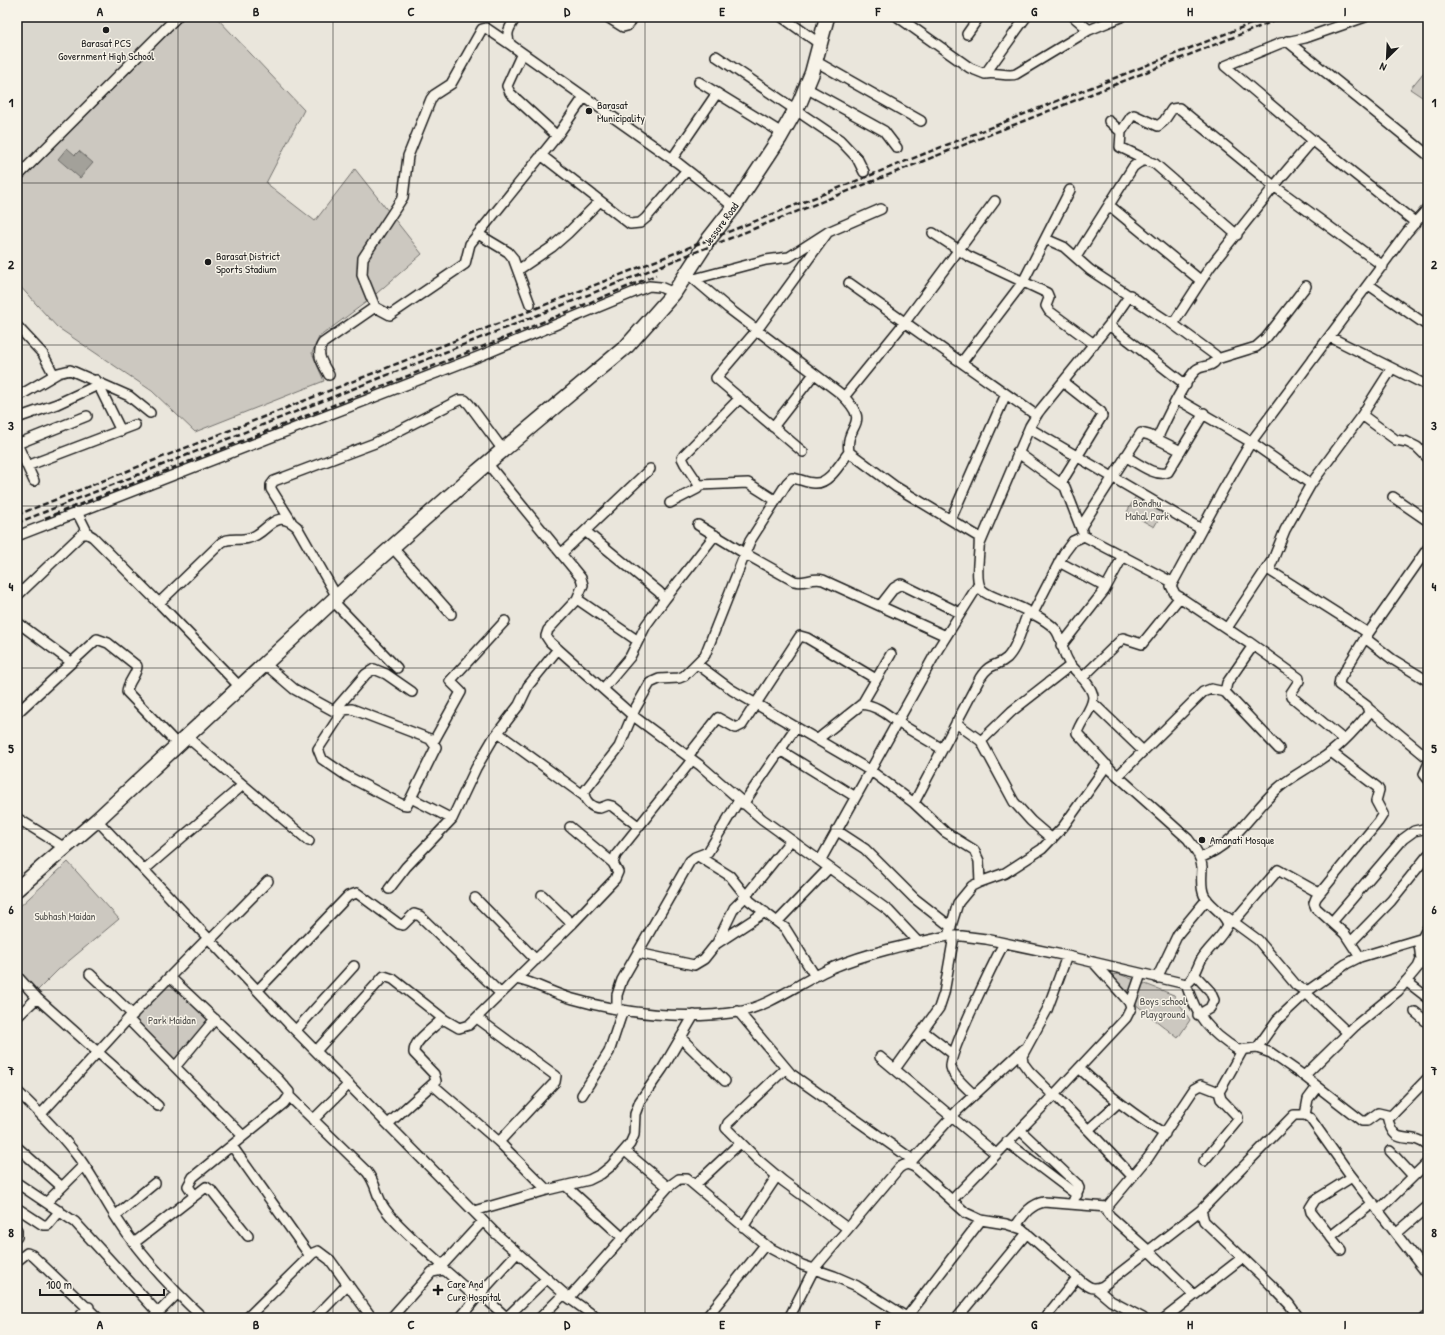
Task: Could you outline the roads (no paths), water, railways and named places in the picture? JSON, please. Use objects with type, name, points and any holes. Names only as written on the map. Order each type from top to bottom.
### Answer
[{"type":"highway","name":"Jessore Road","points":[[17,890],[97,820],[392,547],[503,450],[627,346],[691,276],[709,239],[734,207],[781,136],[806,88],[816,61],[827,17]]},
{"type":"street","points":[[17,177],[178,17]]},
{"type":"street","points":[[511,45],[507,38],[507,32],[516,17]]},
{"type":"street","points":[[607,17],[623,27],[627,26],[634,17]]},
{"type":"street","points":[[782,17],[820,44]]},
{"type":"street","points":[[898,17],[970,68],[985,74],[997,73],[1007,76],[1016,74],[1089,30],[1121,17]]},
{"type":"street","points":[[967,34],[979,17]]},
{"type":"street","points":[[985,74],[1026,17]]},
{"type":"street","points":[[1074,17],[1089,30]]},
{"type":"street","points":[[1365,17],[1314,35],[1287,41],[1225,66],[1313,140],[1416,223]]},
{"type":"street","points":[[584,97],[557,136],[470,244],[465,264],[390,315],[375,307],[362,275],[363,258],[368,248],[403,197],[408,156],[431,99],[434,95],[451,84],[482,29],[486,28],[490,30],[672,159],[734,207]]},
{"type":"street","points":[[1287,41],[1428,155]]},
{"type":"street","points":[[522,53],[507,86],[510,93],[557,136]]},
{"type":"street","points":[[716,56],[831,133],[849,148],[864,172]]},
{"type":"street","points":[[816,61],[921,121]]},
{"type":"street","points":[[699,82],[781,136]]},
{"type":"street","points":[[806,88],[884,131],[897,148]]},
{"type":"street","points":[[672,159],[717,93]]},
{"type":"street","points":[[1237,235],[1155,164],[1120,147],[1121,132],[1131,117],[1134,116],[1158,126],[1172,109],[1179,108],[1274,186],[1382,266]]},
{"type":"street","points":[[1110,121],[1121,132]]},
{"type":"street","points":[[1170,322],[1178,319],[1200,280],[1237,235],[1274,186],[1313,140]]},
{"type":"street","points":[[541,155],[630,224],[640,222],[687,170]]},
{"type":"street","points":[[1076,257],[1110,206],[1133,167],[1139,162],[1148,160]]},
{"type":"street","points":[[962,362],[1023,282],[1070,190]]},
{"type":"street","points":[[518,270],[552,247],[600,201]]},
{"type":"street","points":[[844,398],[905,322],[957,250],[995,201]]},
{"type":"street","points":[[1110,206],[1200,280]]},
{"type":"street","points":[[1344,740],[1292,697],[1291,693],[1299,681],[1299,678],[1245,639],[1171,591],[1172,582],[1251,442],[1382,266],[1428,208]]},
{"type":"street","points":[[691,276],[766,260],[789,257],[828,232],[881,209]]},
{"type":"street","points":[[803,452],[716,378],[757,330],[828,232]]},
{"type":"street","points":[[933,233],[957,250],[1047,293],[1049,298],[1046,306],[1050,311],[1094,344]]},
{"type":"street","points":[[478,234],[508,252],[513,258],[530,304]]},
{"type":"street","points":[[1043,243],[1048,240],[1056,243],[1076,257],[1090,270],[1170,322],[1215,355],[1217,359]]},
{"type":"street","points":[[691,276],[852,405],[857,413],[848,446],[849,452],[896,487],[979,537],[979,584],[982,590],[987,594],[1030,614],[1055,629],[1060,639],[1065,657],[1082,678],[1093,695],[1092,702],[1077,733],[1107,766],[1188,839],[1200,858],[1202,886],[1208,899],[1224,915],[1258,940],[1296,985],[1308,992],[1348,1033]]},
{"type":"street","points":[[849,283],[1028,410],[1038,412]]},
{"type":"street","points":[[1369,285],[1428,326]]},
{"type":"street","points":[[17,536],[480,356],[649,286],[660,287],[674,293]]},
{"type":"street","points":[[1156,439],[1177,399],[1196,370],[1211,365],[1217,359],[1256,347],[1266,338],[1306,286]]},
{"type":"street","points":[[980,544],[1017,452],[1038,412],[1109,325],[1130,295]]},
{"type":"street","points":[[329,375],[318,354],[319,348],[323,343],[375,307]]},
{"type":"street","points":[[1109,325],[1186,385]]},
{"type":"street","points":[[17,326],[43,354],[54,375]]},
{"type":"street","points":[[1330,337],[1428,386]]},
{"type":"street","points":[[1227,628],[1271,562],[1285,530],[1311,484],[1362,415],[1392,368]]},
{"type":"street","points":[[17,397],[54,375],[64,370],[70,370],[129,396],[150,414]]},
{"type":"street","points":[[773,427],[814,374]]},
{"type":"street","points":[[17,418],[57,404],[97,382]]},
{"type":"street","points":[[97,382],[121,430]]},
{"type":"street","points":[[1061,483],[1102,416],[1100,412],[1063,382]]},
{"type":"street","points":[[951,519],[1006,394]]},
{"type":"street","points":[[699,485],[684,464],[682,458],[740,399]]},
{"type":"street","points":[[1177,399],[1204,413],[1251,442],[1311,484]]},
{"type":"street","points":[[291,522],[271,488],[274,480],[375,443],[459,400],[465,400],[469,404],[503,450]]},
{"type":"street","points":[[1126,456],[1155,472],[1165,474],[1171,469],[1204,413]]},
{"type":"street","points":[[1362,415],[1396,440],[1407,442],[1417,447],[1428,458]]},
{"type":"street","points":[[34,481],[17,444],[87,416]]},
{"type":"street","points":[[28,466],[135,425]]},
{"type":"street","points":[[1030,426],[1032,430],[1114,476],[1201,529]]},
{"type":"street","points":[[914,803],[984,672],[988,667],[1002,661],[1011,653],[1030,614],[1059,562],[1073,541],[1082,532],[1141,433],[1181,451]]},
{"type":"street","points":[[584,795],[584,792],[619,747],[632,715],[650,683],[659,679],[679,678],[697,664],[705,655],[712,642],[744,554],[763,518],[792,478],[814,484],[822,482],[849,452]]},
{"type":"street","points":[[1017,452],[1065,487],[1082,532],[1172,582]]},
{"type":"street","points":[[487,464],[581,578],[583,586],[577,599],[548,630],[546,636],[558,649],[632,715],[690,758],[741,802],[889,911],[919,943]]},
{"type":"street","points":[[562,554],[650,469]]},
{"type":"street","points":[[699,485],[748,483],[776,500]]},
{"type":"street","points":[[670,503],[697,489],[699,485]]},
{"type":"street","points":[[1393,497],[1428,521]]},
{"type":"street","points":[[77,512],[88,534]]},
{"type":"street","points":[[159,603],[225,540],[252,537],[277,520],[284,519],[297,526],[335,599],[397,668]]},
{"type":"street","points":[[698,525],[744,554],[794,581],[802,582],[812,579],[823,580],[946,636]]},
{"type":"street","points":[[585,531],[659,592],[665,600]]},
{"type":"street","points":[[17,596],[82,534],[88,534],[93,537],[159,603],[240,687]]},
{"type":"street","points":[[603,690],[630,657],[646,625],[715,535]]},
{"type":"street","points":[[392,547],[451,614]]},
{"type":"street","points":[[1428,548],[1366,636],[1339,682],[1344,689],[1367,706],[1428,758]]},
{"type":"street","points":[[1061,646],[1106,587],[1123,556]]},
{"type":"street","points":[[1059,562],[1106,587]]},
{"type":"street","points":[[1271,562],[1270,567],[1272,572],[1366,636],[1392,659],[1428,681]]},
{"type":"street","points":[[880,606],[894,588],[901,584],[960,613]]},
{"type":"street","points":[[820,861],[854,796],[871,771],[946,636],[979,584]]},
{"type":"street","points":[[1082,678],[1123,638],[1142,644],[1180,597]]},
{"type":"street","points":[[577,599],[638,641]]},
{"type":"street","points":[[265,664],[294,689],[339,711],[352,709],[430,739],[435,739],[461,692],[450,682],[505,621]]},
{"type":"street","points":[[17,622],[71,662]]},
{"type":"street","points":[[613,863],[616,855],[690,758],[715,720],[718,718],[736,728],[740,728],[800,636],[807,638],[876,679]]},
{"type":"street","points":[[17,713],[96,639],[108,643],[137,666],[137,670],[129,683],[127,692],[183,741],[243,784],[309,841]]},
{"type":"street","points":[[1225,692],[1227,683],[1252,647],[1245,639]]},
{"type":"street","points":[[389,889],[406,866],[452,819],[479,763],[498,733],[519,705],[528,686],[558,649]]},
{"type":"street","points":[[818,739],[862,704],[891,654]]},
{"type":"street","points":[[697,664],[725,685],[755,704],[818,739],[871,771],[914,803],[945,832],[974,850],[979,861],[980,882]]},
{"type":"street","points":[[981,741],[1012,711],[1071,665]]},
{"type":"street","points":[[412,692],[386,674],[374,669],[366,674],[339,711],[318,749],[322,759],[348,776],[401,804],[407,805],[436,747],[430,739]]},
{"type":"street","points":[[1118,776],[1202,692],[1211,689],[1225,692],[1279,749]]},
{"type":"street","points":[[1092,702],[1143,751]]},
{"type":"street","points":[[862,704],[878,708],[897,722],[942,749]]},
{"type":"street","points":[[1200,858],[1215,852],[1232,839],[1275,791],[1289,778],[1330,752],[1344,740],[1366,716],[1369,709]]},
{"type":"street","points":[[956,723],[981,741],[1014,802],[1031,821],[1052,839]]},
{"type":"street","points":[[582,1096],[609,1052],[620,1009],[619,989],[690,861],[708,852],[741,802],[796,727]]},
{"type":"street","points":[[498,733],[584,795],[586,800],[597,808],[608,805],[612,806],[638,826]]},
{"type":"street","points":[[780,750],[854,796]]},
{"type":"street","points":[[1330,752],[1377,787],[1379,790],[1376,801],[1383,814],[1319,893],[1314,903],[1316,908],[1351,942],[1360,957]]},
{"type":"street","points":[[895,1069],[923,1031],[942,1001],[951,933],[958,903],[972,886],[1005,873],[1042,849],[1072,816],[1107,766]]},
{"type":"street","points":[[1428,766],[1424,774],[1428,779]]},
{"type":"street","points":[[144,870],[243,784]]},
{"type":"street","points":[[410,798],[452,819]]},
{"type":"street","points":[[17,818],[65,848]]},
{"type":"street","points":[[97,820],[316,1051],[483,1221],[546,1279],[566,1296],[597,1318]]},
{"type":"street","points":[[316,1051],[384,976],[393,979],[445,1020],[460,1028],[469,1025],[477,1018],[500,993],[572,924],[617,875],[613,863],[570,828]]},
{"type":"street","points":[[1332,922],[1403,839],[1414,831],[1428,828]]},
{"type":"street","points":[[836,830],[865,849],[951,933]]},
{"type":"street","points":[[638,953],[694,965],[704,959],[716,944],[734,908],[745,897],[791,840]]},
{"type":"street","points":[[1351,942],[1386,906],[1428,855]]},
{"type":"street","points":[[698,856],[730,876],[745,897],[778,921],[790,936],[815,976]]},
{"type":"street","points":[[778,921],[830,868]]},
{"type":"street","points":[[1234,921],[1278,870],[1319,893]]},
{"type":"street","points":[[41,1114],[130,1017],[268,881]]},
{"type":"street","points":[[258,990],[348,896],[357,894],[399,924],[403,925],[414,914],[420,916],[500,993]]},
{"type":"street","points":[[542,895],[572,924]]},
{"type":"street","points":[[475,898],[536,960]]},
{"type":"street","points":[[1157,978],[1178,934],[1208,899]]},
{"type":"street","points":[[716,944],[765,912]]},
{"type":"street","points":[[516,979],[528,982],[561,996],[620,1009],[694,1015],[738,1012],[755,1008],[815,976],[858,958],[919,943],[951,933],[1067,956],[1186,984],[1190,982],[1202,959],[1226,930],[1228,924],[1224,915]]},
{"type":"street","points":[[1304,1076],[1348,1033],[1386,1001],[1421,963],[1419,944],[1428,927]]},
{"type":"street","points":[[974,1095],[952,1071],[950,1061],[966,1022],[1004,943]]},
{"type":"street","points":[[1257,1048],[1277,1020],[1308,992],[1346,964],[1360,957],[1419,944]]},
{"type":"street","points":[[1419,944],[1428,955]]},
{"type":"street","points":[[1067,956],[1048,1010],[1025,1048],[1022,1056],[1023,1063],[1053,1096],[1132,1176]]},
{"type":"street","points":[[1093,962],[1130,1005]]},
{"type":"street","points":[[296,1030],[354,966]]},
{"type":"street","points":[[90,974],[175,1067],[243,1136]]},
{"type":"street","points":[[952,1200],[1126,1018],[1141,974]]},
{"type":"street","points":[[1194,974],[1210,991],[1214,1000],[1210,1008],[1198,1014]]},
{"type":"street","points":[[17,976],[37,998],[158,1106]]},
{"type":"street","points":[[170,977],[277,1078],[289,1092],[289,1096],[367,1172],[376,1186],[379,1199],[388,1212],[439,1268],[447,1272],[472,1294],[479,1295],[506,1318],[546,1279]]},
{"type":"street","points":[[1406,981],[1428,998]]},
{"type":"street","points":[[1186,984],[1198,1014],[1224,1040],[1238,1050],[1242,1051],[1257,1048],[1270,1052],[1304,1076],[1362,1121],[1368,1122],[1378,1113],[1387,1116],[1394,1113],[1428,1078]]},
{"type":"street","points":[[17,1017],[37,998]]},
{"type":"street","points":[[738,1012],[785,1069],[805,1086],[911,1162],[966,1213],[981,1220],[1015,1227],[1027,1233],[1090,1288],[1097,1289],[1119,1307],[1138,1317]]},
{"type":"street","points":[[1415,1012],[1428,1023]]},
{"type":"street","points":[[474,1211],[546,1190],[589,1180],[601,1174],[625,1151],[634,1135],[635,1114],[640,1101],[663,1068],[694,1015]]},
{"type":"street","points":[[477,1018],[556,1076],[555,1082],[499,1142]]},
{"type":"street","points":[[175,1067],[215,1019]]},
{"type":"street","points":[[388,1124],[436,1081],[434,1074],[414,1053],[414,1050],[417,1043],[440,1021],[445,1020]]},
{"type":"street","points":[[923,1031],[953,1054]]},
{"type":"street","points":[[681,1038],[725,1081]]},
{"type":"street","points":[[790,1318],[814,1269],[899,1168],[904,1164],[911,1162],[974,1095],[1025,1048]]},
{"type":"street","points":[[1218,1092],[1242,1051]]},
{"type":"street","points":[[880,1057],[996,1154]]},
{"type":"street","points":[[1079,1068],[1118,1103],[1165,1134]]},
{"type":"street","points":[[785,1069],[726,1125],[727,1130],[778,1176],[847,1228]]},
{"type":"street","points":[[314,1120],[349,1084]]},
{"type":"street","points":[[433,1085],[499,1142],[546,1190]]},
{"type":"street","points":[[1194,1295],[1149,1251],[1110,1216],[1107,1212],[1107,1206],[1165,1134],[1197,1086],[1205,1086],[1218,1092],[1219,1096],[1238,1117],[1238,1120],[1204,1161]]},
{"type":"street","points":[[1305,1115],[1308,1099],[1316,1086]]},
{"type":"street","points":[[17,1091],[41,1114],[84,1165],[115,1216],[134,1243],[177,1294],[203,1318]]},
{"type":"street","points":[[194,1195],[188,1186],[190,1182],[243,1136],[284,1104],[289,1096]]},
{"type":"street","points":[[1088,1130],[1118,1103]]},
{"type":"street","points":[[1097,1289],[1103,1286],[1201,1210],[1294,1115],[1305,1115],[1310,1118],[1352,1177],[1428,1275]]},
{"type":"street","points":[[1387,1116],[1390,1128],[1394,1134],[1400,1138],[1416,1138],[1428,1146]]},
{"type":"street","points":[[1020,1130],[1077,1184],[1079,1188],[1072,1204]]},
{"type":"street","points":[[1007,1142],[1077,1195]]},
{"type":"street","points":[[695,1185],[740,1143]]},
{"type":"street","points":[[232,1146],[310,1256]]},
{"type":"street","points":[[17,1147],[62,1187]]},
{"type":"street","points":[[625,1151],[668,1186]]},
{"type":"street","points":[[1390,1151],[1413,1176]]},
{"type":"street","points":[[1331,1236],[1375,1207],[1428,1162]]},
{"type":"street","points":[[47,1202],[84,1165]]},
{"type":"street","points":[[743,1227],[778,1176]]},
{"type":"street","points":[[1341,1250],[1311,1212],[1310,1208],[1315,1200],[1352,1177]]},
{"type":"street","points":[[540,1318],[566,1296],[668,1186],[679,1179],[687,1179],[695,1185],[765,1245],[788,1259],[857,1286],[907,1318],[981,1220]]},
{"type":"street","points":[[115,1216],[155,1183]]},
{"type":"street","points":[[566,1186],[622,1237]]},
{"type":"street","points":[[19,1188],[47,1202],[75,1222],[95,1243],[155,1316],[177,1294]]},
{"type":"street","points":[[134,1243],[202,1188],[209,1188],[248,1236]]},
{"type":"street","points":[[1015,1227],[1027,1211],[1037,1204],[1044,1202],[1107,1206]]},
{"type":"street","points":[[1396,1233],[1428,1206]]},
{"type":"street","points":[[17,1208],[44,1225],[48,1225],[60,1211]]},
{"type":"street","points":[[1201,1210],[1204,1221],[1279,1293],[1299,1318]]},
{"type":"street","points":[[391,1318],[432,1272],[439,1268],[483,1221]]},
{"type":"street","points":[[17,1230],[17,1238]]},
{"type":"street","points":[[957,1318],[1027,1233]]},
{"type":"street","points":[[706,1318],[765,1245]]},
{"type":"street","points":[[247,1318],[310,1256],[318,1251],[324,1254],[372,1318]]},
{"type":"street","points":[[17,1261],[24,1254],[28,1253],[32,1255],[89,1307],[98,1318]]},
{"type":"street","points":[[460,1318],[517,1253]]},
{"type":"street","points":[[1165,1318],[1242,1258]]},
{"type":"street","points":[[1045,1318],[1077,1278]]},
{"type":"street","points":[[315,1318],[348,1284]]},
{"type":"street","points":[[78,1318],[89,1307]]},
{"type":"railway","points":[[17,515],[1268,17]]},
{"type":"railway","points":[[17,523],[1284,17]]},
{"type":"railway","points":[[45,518],[492,343],[656,275]]},
{"type":"place","name":"Barasat PCS Government High School","points":[[106,30]]},
{"type":"place","name":"Barasat Municipality","points":[[589,111]]},
{"type":"place","name":"Barasat District Sports Stadium","points":[[208,262]]},
{"type":"place","name":"Amanati Mosque","points":[[1202,840]]},
{"type":"place","name":"Care And Cure Hospital","points":[[438,1290]]},
{"type":"park label","name":"Bondhu Mahal Park","points":[[1147,509]]},
{"type":"park label","name":"Subhash Maidan","points":[[65,916]]},
{"type":"park label","name":"Boys school Playground","points":[[1163,1007]]},
{"type":"park label","name":"Park Maidan","points":[[172,1020]]}]
